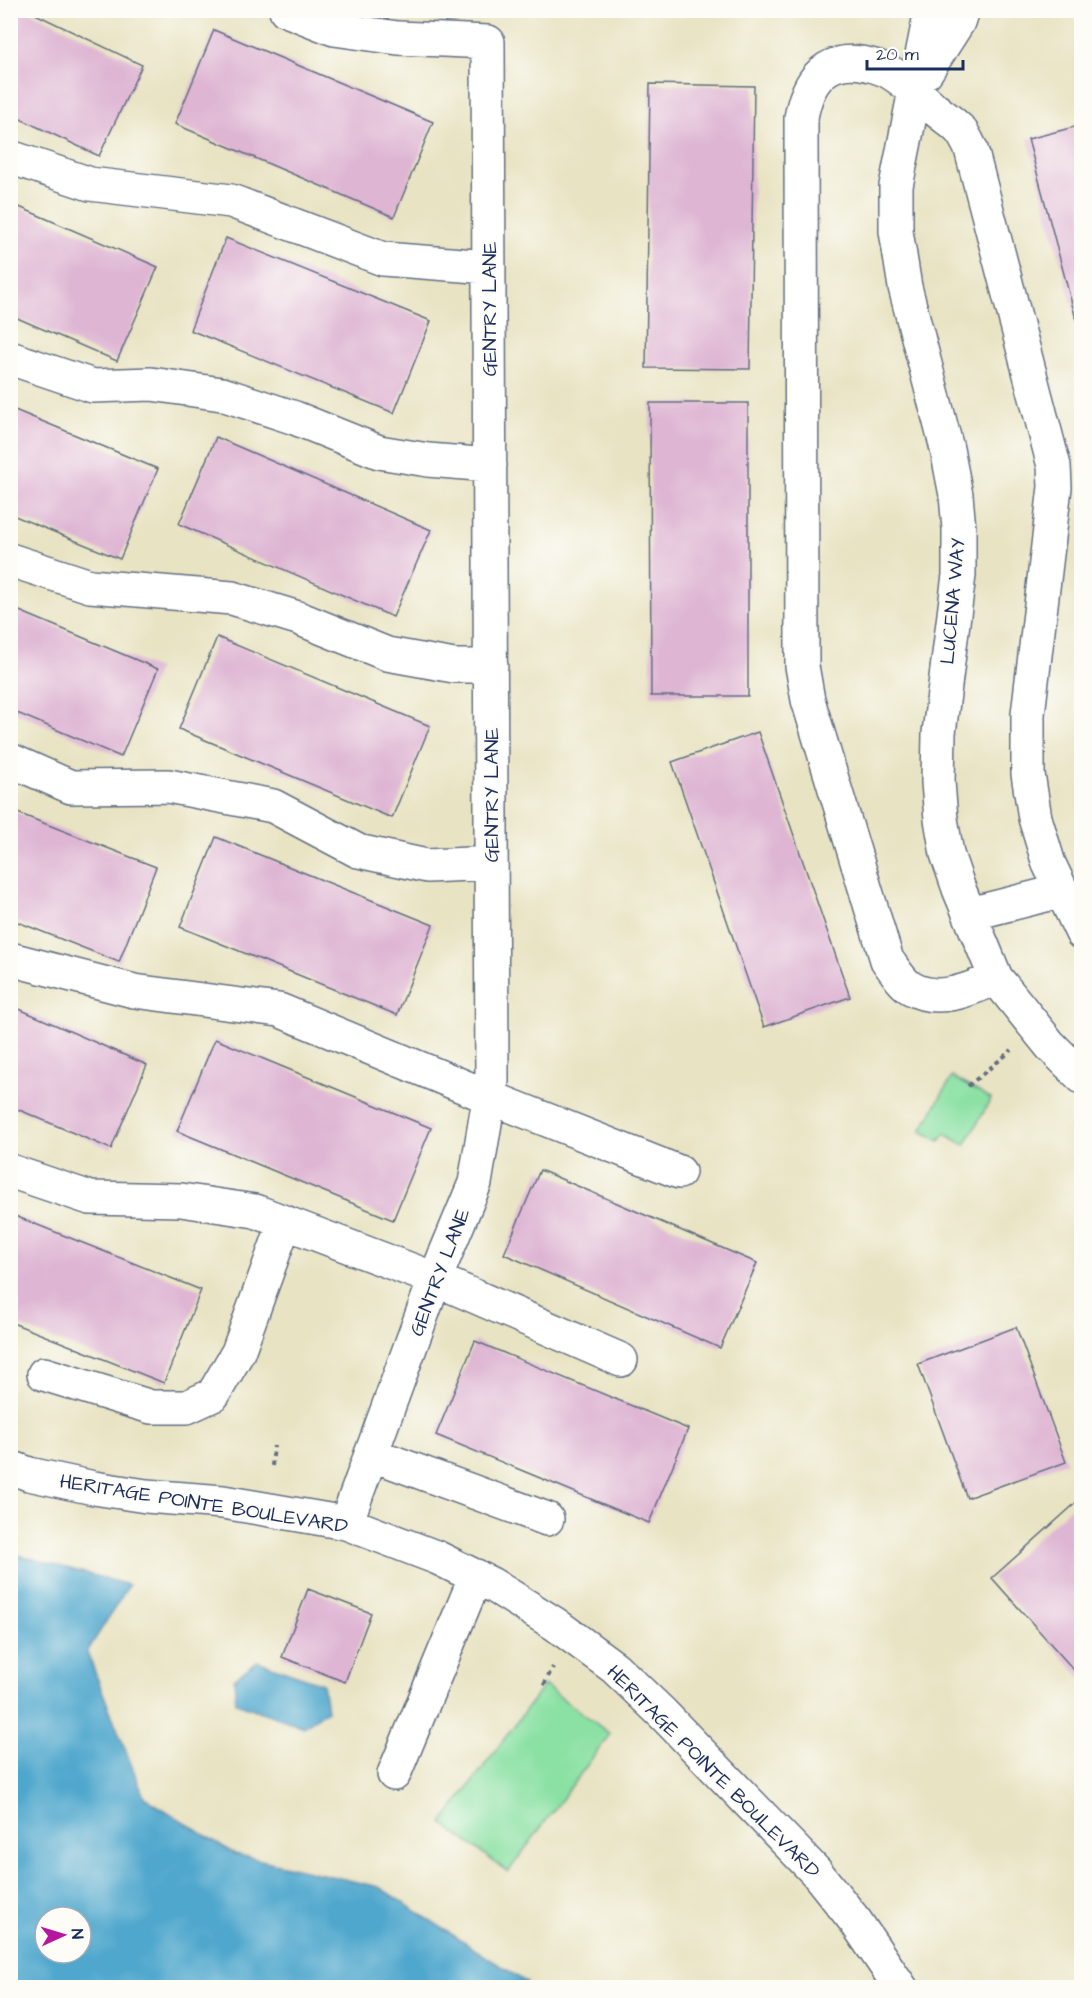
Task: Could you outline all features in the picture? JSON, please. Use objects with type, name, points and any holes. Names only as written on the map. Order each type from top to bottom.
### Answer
[{"type":"street","name":"GENTRY LANE","points":[[286,10],[334,29],[398,38],[488,42],[492,1081],[475,1183],[435,1279],[346,1523]]},
{"type":"street","name":"LUCENA WAY","points":[[931,10],[896,186],[896,231],[905,287],[947,449],[956,495],[959,529],[959,575],[939,733],[938,782],[941,819],[947,854],[996,978],[1050,1045],[1082,1077]]},
{"type":"street","points":[[914,91],[958,22],[962,10]]},
{"type":"street","points":[[996,978],[969,990],[929,995],[910,988],[886,960],[808,700],[802,666],[801,118],[804,99],[810,85],[821,73],[835,64],[846,62],[885,70],[960,130],[971,149],[1054,466],[1055,487],[1028,714],[1028,774],[1035,818],[1049,864],[1082,933]]},
{"type":"street","points":[[10,157],[90,184],[231,201],[383,259],[489,267]]},
{"type":"street","points":[[10,358],[93,386],[151,384],[222,394],[295,418],[379,452],[428,460],[490,465]]},
{"type":"street","points":[[10,560],[90,586],[232,598],[298,618],[387,654],[453,666],[491,666]]},
{"type":"street","points":[[10,760],[71,787],[168,786],[273,806],[358,851],[428,866],[491,863]]},
{"type":"street","points":[[970,914],[1061,891]]},
{"type":"street","points":[[10,959],[134,991],[279,1010],[489,1097],[679,1172]]},
{"type":"street","points":[[10,1172],[90,1198],[181,1200],[255,1210],[435,1279],[621,1360]]},
{"type":"street","points":[[44,1374],[151,1407],[187,1407],[213,1395],[238,1352],[285,1222]]},
{"type":"street","points":[[371,1454],[547,1519]]},
{"type":"street","name":"HERITAGE POINTE BOULEVARD","points":[[10,1467],[29,1474],[147,1497],[223,1502],[346,1523],[438,1558],[476,1576],[555,1624],[615,1668],[662,1713],[816,1872],[856,1922],[901,1988]]},
{"type":"street","points":[[394,1774],[476,1576]]},
{"type":"path","points":[[968,1086],[1013,1049]]},
{"type":"path","points":[[272,1466],[274,1446]]},
{"type":"path","points":[[544,1684],[553,1667]]},
{"type":"green space","points":[[952,1077],[991,1099],[965,1145],[945,1134],[940,1141],[921,1131]]},
{"type":"green space","points":[[544,1685],[610,1734],[508,1872],[442,1823]]},
{"type":"water","points":[[11,1553],[129,1585],[87,1652],[144,1797],[235,1854],[379,1887],[527,1983],[523,1988],[11,1987]]},
{"type":"water","points":[[257,1661],[323,1684],[327,1710],[304,1727],[236,1703],[234,1679]]},
{"type":"building","points":[[10,10],[27,10],[142,65],[99,156],[10,114]]},
{"type":"building","points":[[214,30],[433,122],[394,217],[175,124]]},
{"type":"building","points":[[650,84],[754,86],[750,369],[646,368]]},
{"type":"building","points":[[1082,125],[1082,338],[1081,338],[1028,139]]},
{"type":"building","points":[[10,203],[158,267],[117,361],[10,315]]},
{"type":"building","points":[[226,238],[431,321],[394,413],[190,330]]},
{"type":"building","points":[[650,403],[748,403],[748,696],[651,696]]},
{"type":"building","points":[[10,408],[158,469],[120,559],[10,514]]},
{"type":"building","points":[[216,437],[431,530],[393,617],[179,524]]},
{"type":"building","points":[[10,607],[158,669],[121,757],[10,710]]},
{"type":"building","points":[[217,637],[430,726],[392,818],[179,729]]},
{"type":"building","points":[[758,732],[850,997],[764,1027],[672,762]]},
{"type":"building","points":[[10,810],[156,867],[119,962],[10,919]]},
{"type":"building","points":[[216,837],[433,925],[397,1015],[180,927]]},
{"type":"building","points":[[10,1005],[147,1065],[111,1149],[10,1106]]},
{"type":"building","points":[[215,1039],[431,1128],[393,1220],[177,1131]]},
{"type":"building","points":[[540,1170],[757,1263],[720,1348],[504,1254]]},
{"type":"building","points":[[10,1214],[201,1290],[164,1383],[10,1322]]},
{"type":"building","points":[[1016,1327],[1066,1462],[967,1498],[918,1364]]},
{"type":"building","points":[[475,1341],[688,1429],[649,1523],[436,1435]]},
{"type":"building","points":[[1078,1501],[1082,1505],[1082,1679],[992,1578]]},
{"type":"building","points":[[308,1589],[371,1613],[345,1682],[282,1657]]}]
